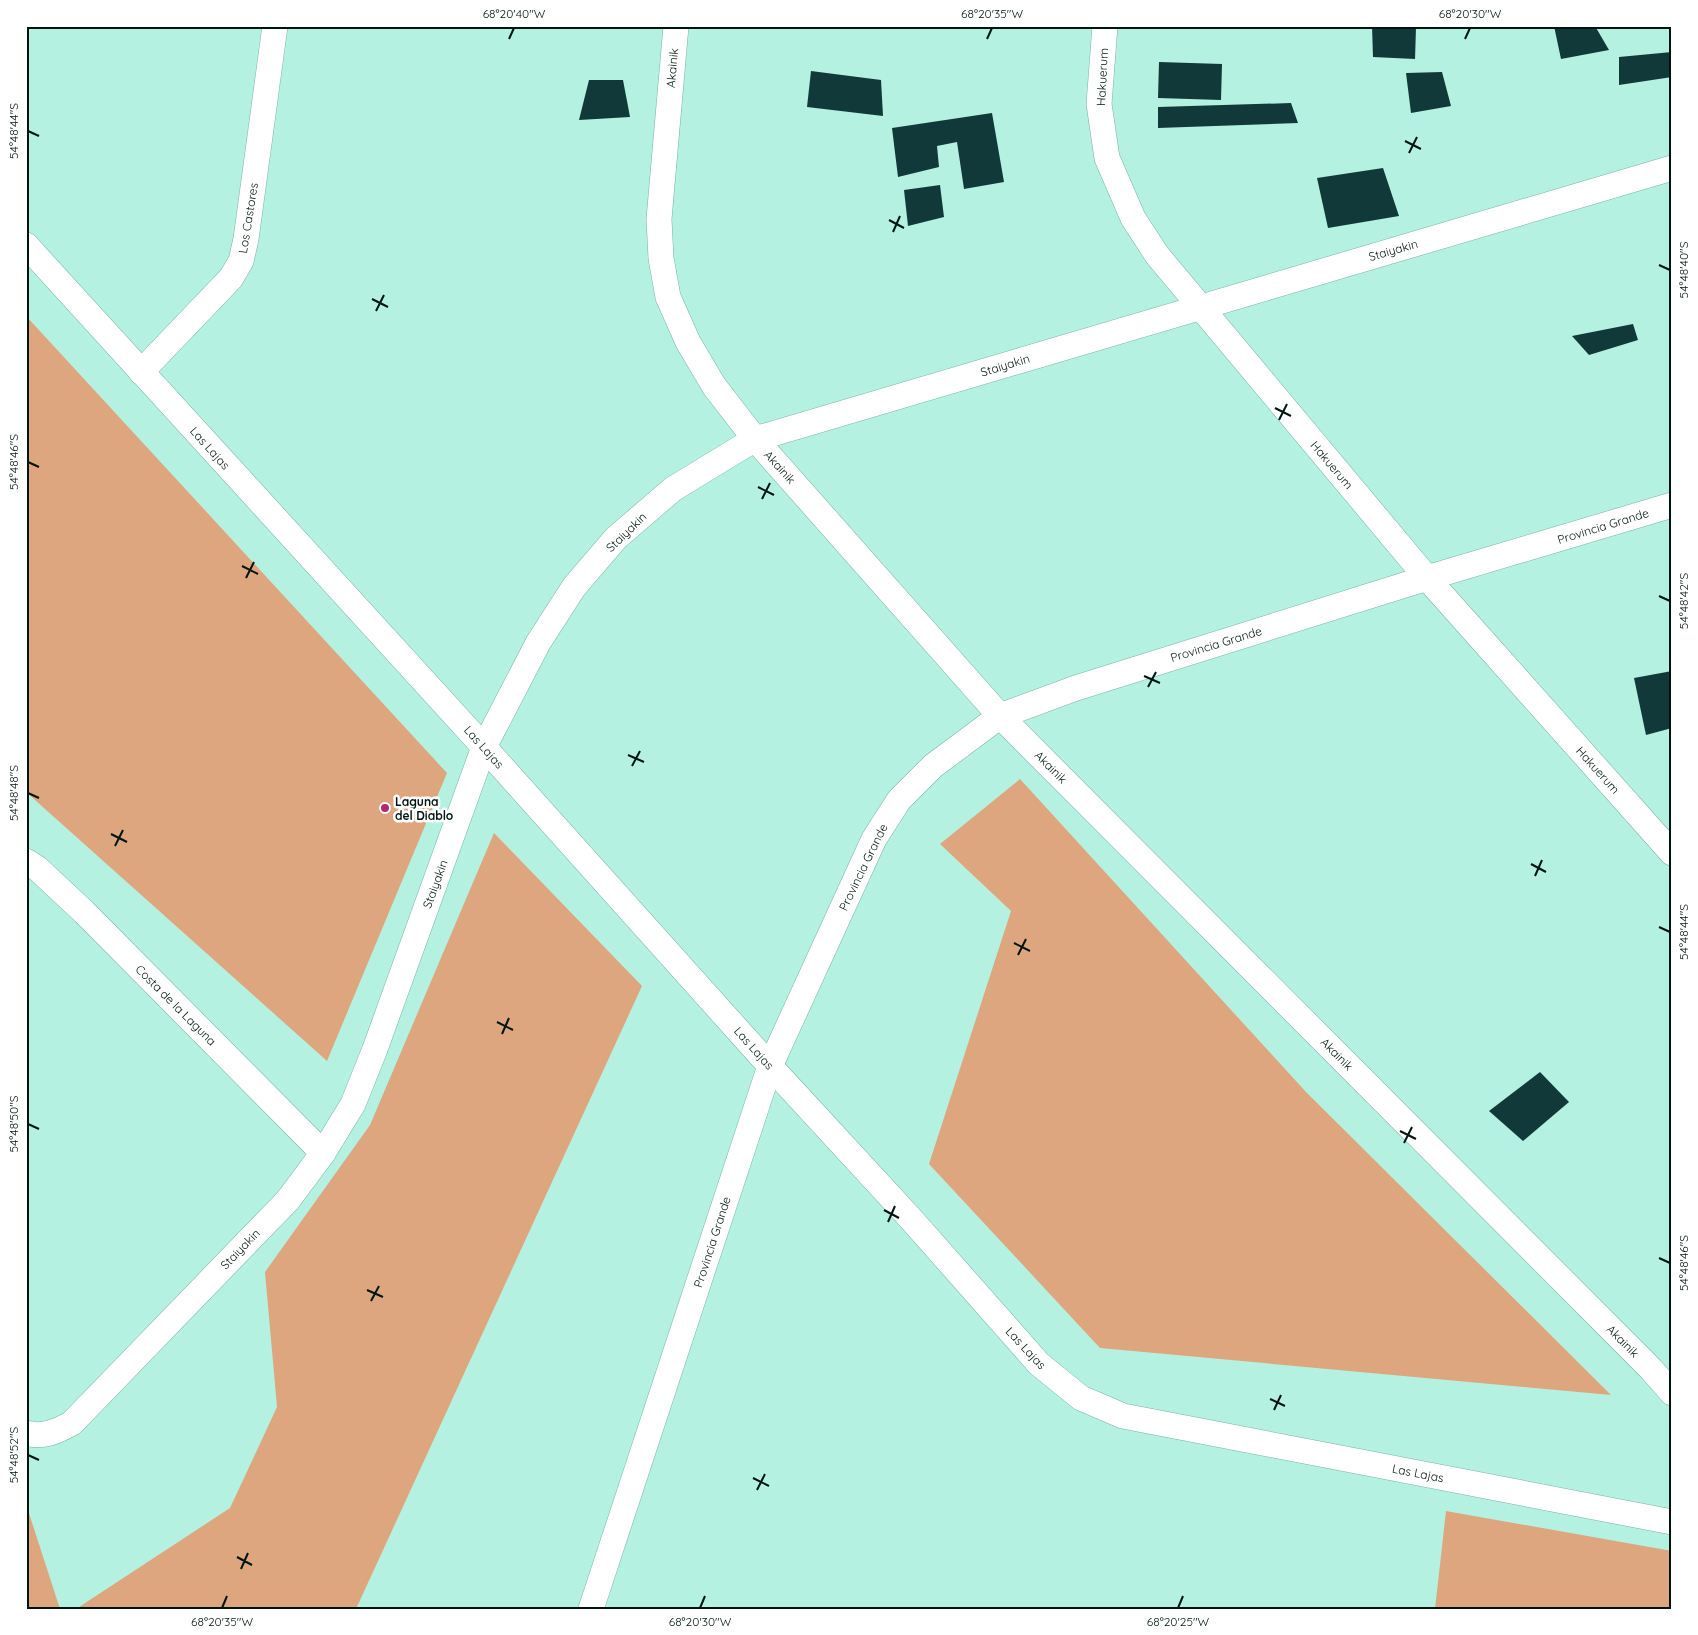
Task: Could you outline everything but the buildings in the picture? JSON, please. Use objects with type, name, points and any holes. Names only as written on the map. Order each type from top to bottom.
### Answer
[{"type":"street","name":"Los Castores","points":[[141,372],[231,278],[241,261],[246,239],[276,26]]},
{"type":"street","name":"Akainik","points":[[676,26],[659,219],[661,258],[668,297],[688,342],[714,386],[755,439],[1000,716],[1651,1369],[1672,1393]]},
{"type":"street","name":"Hakuerum","points":[[1105,26],[1099,104],[1107,158],[1133,218],[1157,256],[1426,578],[1672,853]]},
{"type":"street","name":"Staiyakin","points":[[26,1433],[33,1435],[56,1432],[72,1423],[288,1200],[323,1153],[353,1104],[375,1049],[484,747],[538,643],[574,588],[616,538],[673,490],[755,439],[1672,168]]},
{"type":"street","name":"Las Lajas","points":[[26,245],[484,747],[770,1066],[911,1219],[1039,1364],[1081,1398],[1123,1416],[1672,1522]]},
{"type":"street","name":"Provincia Grande","points":[[591,1609],[770,1066],[874,839],[899,800],[933,766],[1000,716],[1076,688],[1426,578],[1672,505]]},
{"type":"street","name":"Costa de la Laguna","points":[[26,860],[84,912],[323,1153]]},
{"type":"shaded area","points":[[26,316],[447,773],[327,1061],[26,792]]},
{"type":"shaded area","points":[[1020,779],[1306,1092],[1611,1395],[1100,1348],[929,1164],[1011,911],[940,844]]},
{"type":"shaded area","points":[[494,833],[642,986],[356,1609],[76,1609],[230,1508],[277,1407],[265,1272],[370,1125]]},
{"type":"shaded area","points":[[26,1504],[60,1609],[26,1609]]},
{"type":"shaded area","points":[[1446,1511],[1672,1551],[1672,1595],[1669,1609],[1435,1609]]},
{"type":"place","name":"Laguna del Diablo","points":[[385,808]]}]
